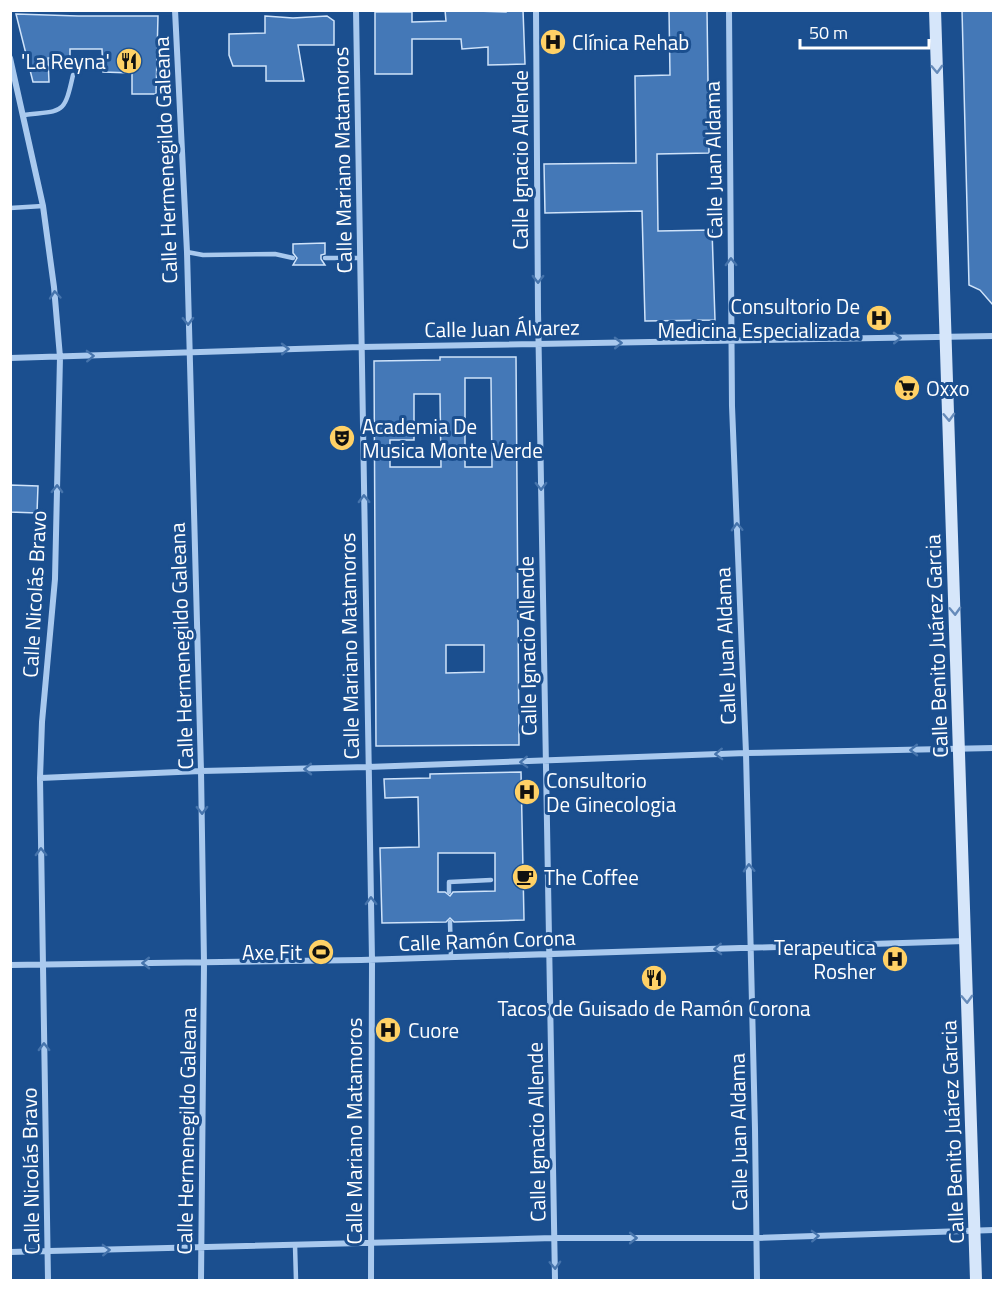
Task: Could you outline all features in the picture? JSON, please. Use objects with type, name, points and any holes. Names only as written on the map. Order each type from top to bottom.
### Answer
[{"type":"main road","name":"Calle Benito Juárez Garcia","points":[[935,10],[976,1281]]},
{"type":"street","name":"Calle Hermenegildo Galeana","points":[[175,10],[187,252],[201,771],[204,963],[201,1281]]},
{"type":"street","name":"Calle Mariano Matamoros","points":[[356,10],[372,960],[370,1281]]},
{"type":"street","name":"Calle Ignacio Allende","points":[[536,10],[539,344],[555,1281]]},
{"type":"street","name":"Calle Juan Aldama","points":[[729,10],[732,406],[746,753],[757,1281]]},
{"type":"street","name":"Calle Nicolás Bravo","points":[[10,58],[43,206],[60,357],[55,579],[42,722],[40,778],[48,1281]]},
{"type":"street","name":"Calle Juan Álvarez","points":[[10,358],[361,347],[993,336]]},
{"type":"street","points":[[40,778],[746,753],[993,748]]},
{"type":"street","name":"Calle Ramón Corona","points":[[10,965],[372,960],[965,941]]},
{"type":"street","points":[[10,1252],[554,1238],[756,1238],[993,1230]]},
{"type":"lane","points":[[24,115],[57,111],[63,107],[73,75]]},
{"type":"lane","points":[[10,208],[43,206]]},
{"type":"lane","points":[[187,252],[203,255],[275,254],[293,258]]},
{"type":"lane","points":[[325,258],[360,258]]},
{"type":"lane","points":[[449,892],[449,882],[491,880]]},
{"type":"lane","points":[[450,922],[450,957]]},
{"type":"lane","points":[[295,1245],[296,1281]]},
{"type":"building","points":[[445,10],[506,12],[506,10],[523,10],[525,64],[488,65],[488,47],[462,49],[461,39],[412,39],[412,74],[375,74],[375,12],[412,12],[412,22],[446,21]]},
{"type":"building","points":[[669,10],[707,10],[709,153],[657,154],[658,231],[712,230],[715,320],[645,321],[642,211],[545,213],[544,164],[636,163],[635,76],[670,75]]},
{"type":"building","points":[[962,10],[993,10],[993,305],[980,290],[969,285]]},
{"type":"building","points":[[16,14],[158,16],[156,94],[132,94],[132,73],[103,72],[102,49],[70,49],[70,58],[48,58],[49,82],[33,82]]},
{"type":"building","points":[[265,16],[293,18],[327,16],[334,21],[334,45],[298,45],[304,81],[266,81],[266,66],[233,66],[229,55],[229,34],[265,33]]},
{"type":"building","points":[[325,243],[325,254],[321,255],[321,259],[325,265],[293,265],[297,258],[293,253],[293,244]]},
{"type":"building","points":[[440,357],[516,357],[519,745],[376,746],[374,361],[440,360]],"holes":[[[465,378],[491,378],[492,467],[465,467]],[[414,394],[440,394],[441,467],[390,467],[390,440],[414,440]],[[446,645],[484,645],[484,672],[446,673]]]},
{"type":"building","points":[[10,485],[38,486],[37,513],[10,512]]},
{"type":"building","points":[[521,772],[524,920],[454,922],[450,918],[446,922],[382,923],[380,848],[419,847],[418,797],[385,798],[384,779],[430,778],[430,774]],"holes":[[[438,853],[495,853],[495,891],[453,892],[450,896],[445,892],[438,892]]]},
{"type":"place","name":"Clínica Rehab","points":[[553,42]]},
{"type":"place","name":"'La Reyna'","points":[[129,61]]},
{"type":"place","name":"Consultorio De Medicina Especializada","points":[[879,318]]},
{"type":"place","name":"Oxxo","points":[[907,388]]},
{"type":"place","name":"Academia De Musica Monte Verde","points":[[342,438]]},
{"type":"place","name":"Consultorio De Ginecologia","points":[[527,792]]},
{"type":"place","name":"The Coffee","points":[[525,877]]},
{"type":"place","name":"Axe Fit","points":[[321,952]]},
{"type":"place","name":"Terapeutica Rosher","points":[[895,959]]},
{"type":"place","name":"Tacos de Guisado de Ramón Corona","points":[[654,978]]},
{"type":"place","name":"Cuore","points":[[388,1030]]}]
